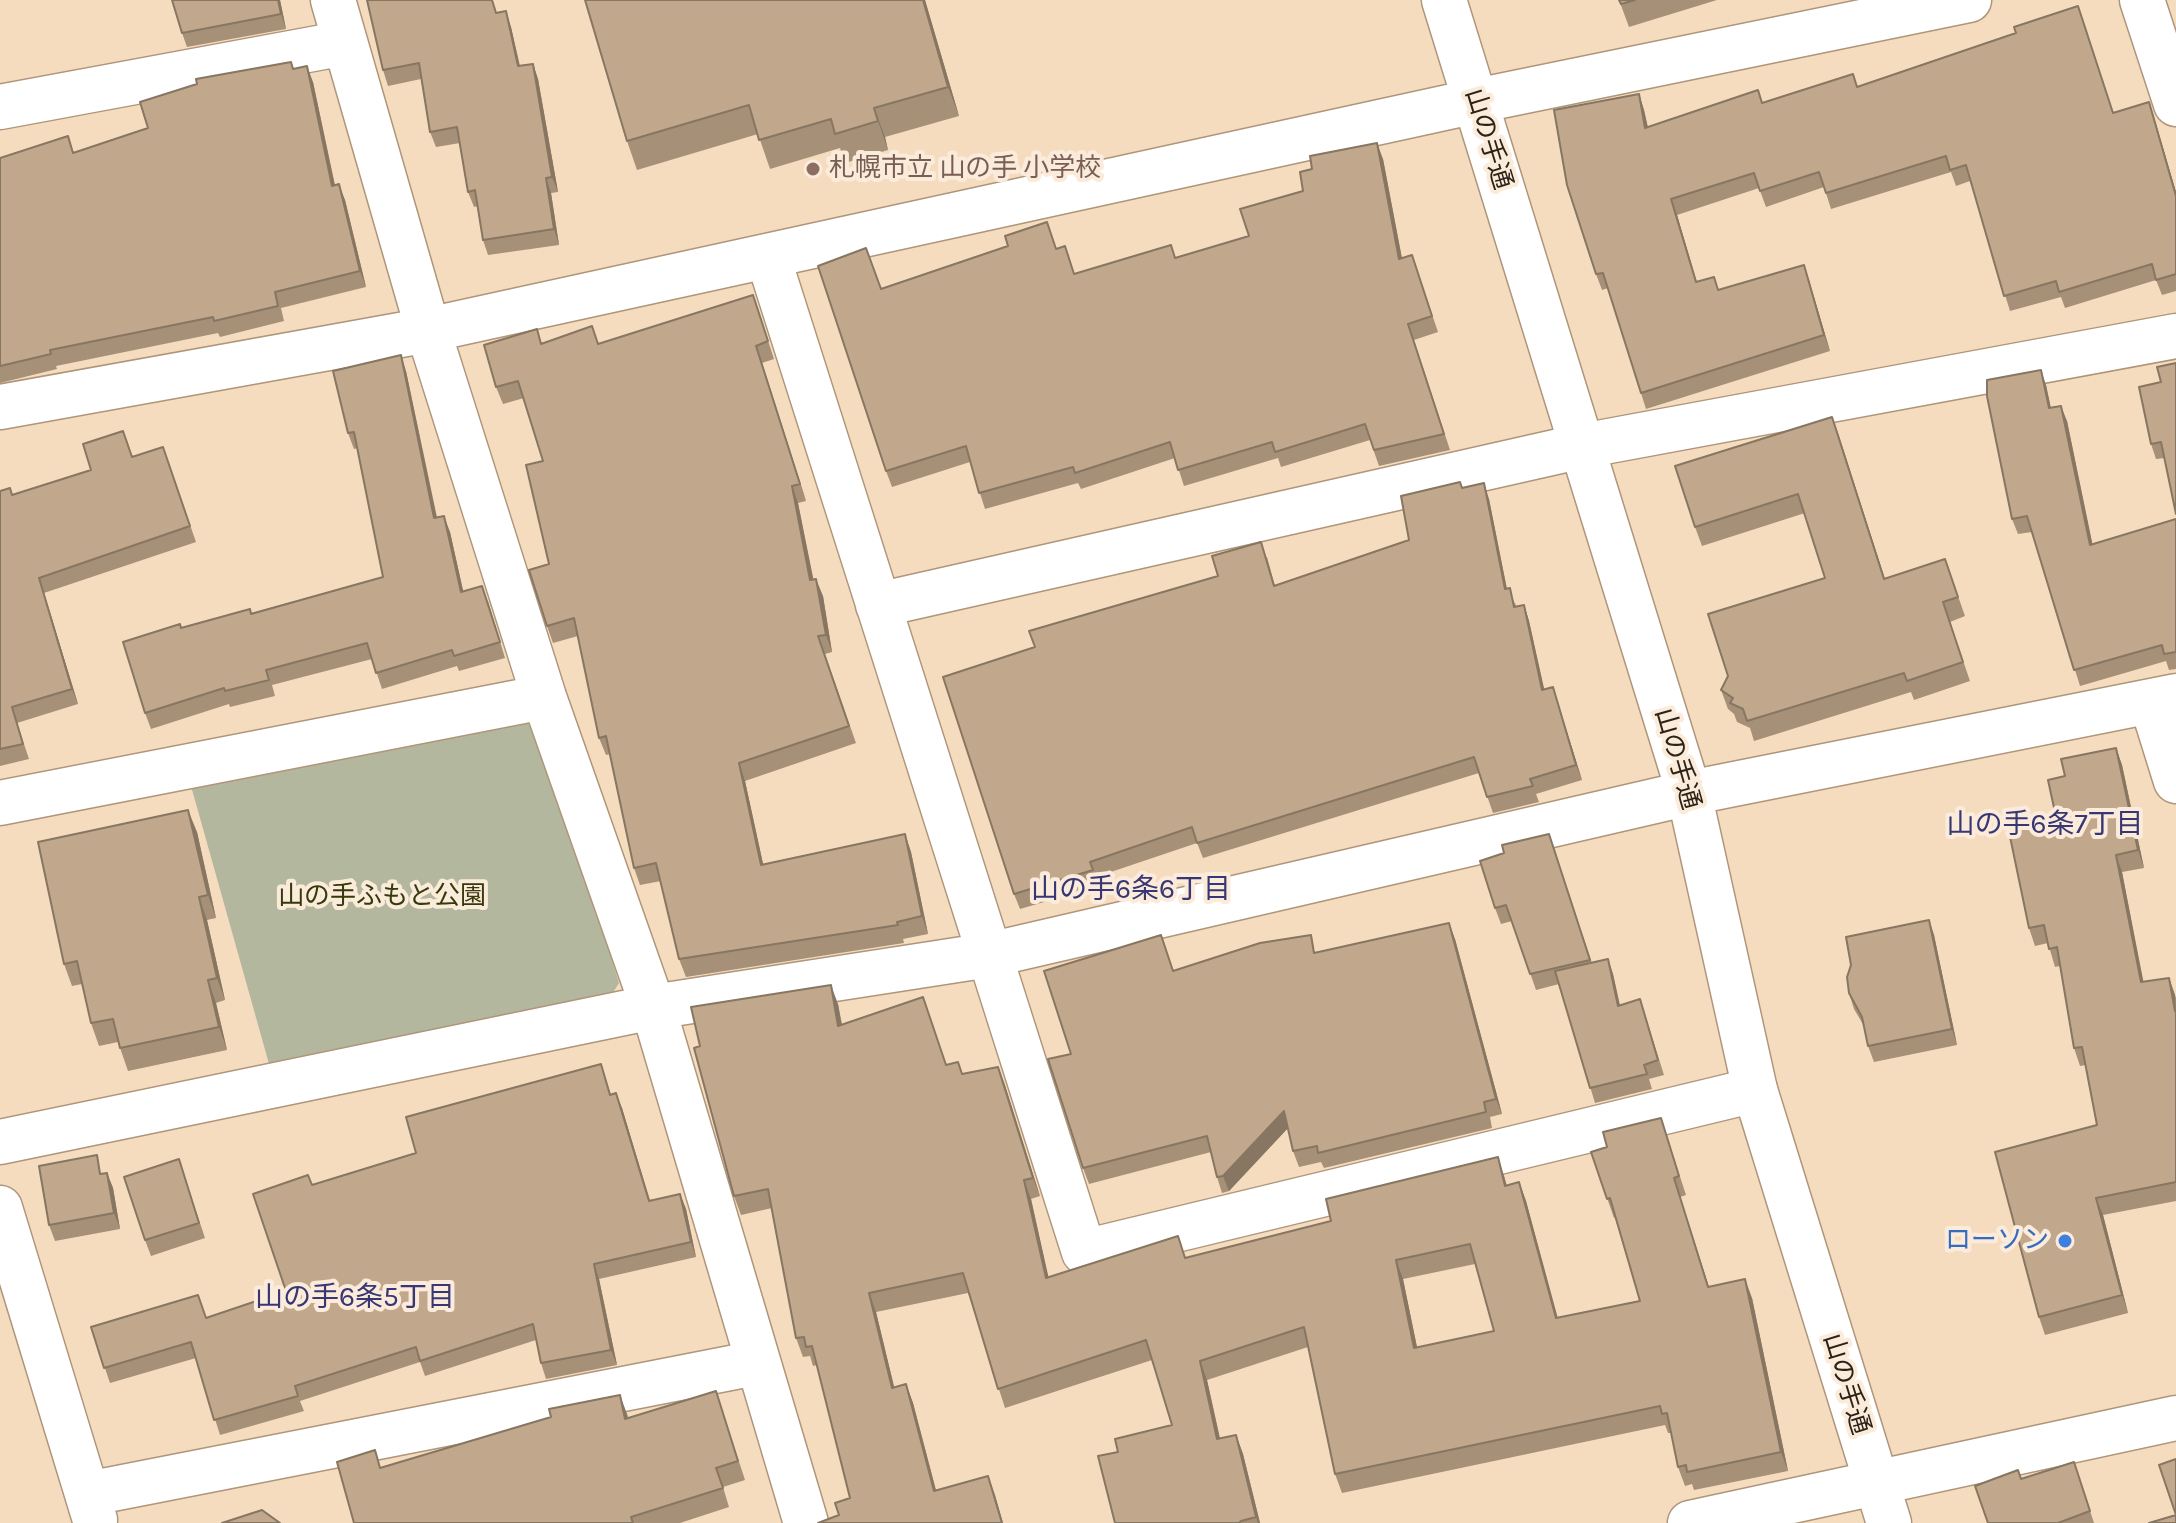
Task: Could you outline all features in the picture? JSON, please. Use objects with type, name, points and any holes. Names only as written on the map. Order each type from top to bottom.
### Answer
[{"type":"street","points":[[333,0],[428,330],[544,697],[653,1007],[756,1363],[806,1523]]},
{"type":"street","name":"山の手通","points":[[1444,0],[1689,793],[1755,1090],[1882,1503]]},
{"type":"street","points":[[0,407],[428,330],[1476,101],[1969,0]]},
{"type":"street","points":[[2142,0],[2176,104]]},
{"type":"street","points":[[0,107],[345,43]]},
{"type":"street","points":[[768,257],[1084,1252],[1755,1090]]},
{"type":"street","points":[[878,605],[1582,446],[2176,336]]},
{"type":"street","points":[[0,803],[544,697]]},
{"type":"street","points":[[0,1142],[653,1007],[989,955],[1689,793],[2163,699],[2176,781]]},
{"type":"street","points":[[0,1208],[92,1508],[756,1363]]},
{"type":"street","points":[[1690,1523],[1882,1503],[2176,1418]]},
{"type":"green space","name":"山の手ふもと公園","points":[[523,719],[540,729],[619,983],[609,999],[271,1071],[191,786]]},
{"type":"building","points":[[172,0],[278,0],[281,14],[182,33]]},
{"type":"building","points":[[367,0],[492,0],[496,13],[506,11],[518,66],[533,64],[552,177],[546,178],[554,229],[483,240],[475,190],[468,192],[457,127],[430,132],[419,63],[383,70]]},
{"type":"building","points":[[585,0],[923,0],[948,87],[874,108],[878,121],[835,134],[831,119],[759,140],[749,105],[627,141]]},
{"type":"building","points":[[2078,6],[2113,113],[2149,102],[2176,196],[2176,274],[2156,280],[2152,264],[2059,292],[2056,281],[2004,296],[1966,165],[1950,170],[1946,156],[1826,193],[1819,172],[1760,191],[1754,173],[1671,199],[1696,282],[1714,277],[1718,290],[1804,265],[1824,335],[1641,393],[1603,273],[1596,274],[1567,185],[1554,110],[1639,94],[1645,128],[1758,90],[1762,103],[1853,74],[1857,87],[2016,33],[2014,27]]},
{"type":"building","points":[[291,62],[293,69],[307,66],[332,186],[339,184],[360,271],[275,292],[278,306],[214,321],[213,317],[50,350],[51,354],[0,366],[0,158],[68,136],[73,153],[148,128],[140,102],[197,84],[196,79]]},
{"type":"building","points":[[1377,143],[1399,259],[1412,255],[1432,316],[1408,324],[1444,434],[1374,450],[1365,424],[1275,452],[1272,442],[1178,470],[1170,442],[1075,473],[1073,467],[979,493],[966,446],[886,471],[818,266],[866,248],[881,289],[1008,246],[1005,236],[1047,222],[1056,249],[1065,246],[1074,274],[1171,245],[1175,258],[1249,236],[1240,209],[1303,191],[1300,172],[1312,169],[1310,156]]},
{"type":"building","points":[[753,295],[768,341],[756,346],[800,484],[792,486],[810,580],[816,579],[826,635],[818,636],[849,726],[739,763],[761,865],[905,834],[922,916],[897,922],[898,925],[679,959],[656,863],[634,868],[606,736],[599,738],[574,618],[547,626],[529,570],[549,564],[526,465],[543,461],[518,381],[496,387],[484,345],[537,329],[541,344],[592,326],[598,344]]},
{"type":"building","points":[[401,355],[434,518],[444,516],[461,592],[482,586],[500,642],[454,656],[452,650],[376,673],[367,643],[266,670],[269,680],[225,691],[224,688],[145,713],[123,642],[180,624],[181,628],[250,609],[251,614],[383,577],[354,432],[348,433],[333,371]]},
{"type":"building","points":[[2176,363],[2176,514],[2161,442],[2151,444],[2139,387],[2161,382],[2157,367]]},
{"type":"building","points":[[2041,370],[2049,408],[2061,406],[2090,545],[2176,519],[2176,652],[2164,654],[2162,645],[2074,670],[2027,516],[2012,519],[1987,396],[1987,380]]},
{"type":"building","points":[[1832,417],[1884,579],[1945,559],[1958,597],[1943,602],[1963,662],[1907,681],[1904,673],[1747,721],[1743,709],[1730,703],[1733,698],[1721,690],[1728,676],[1708,614],[1825,578],[1798,494],[1695,527],[1675,466]]},
{"type":"building","points":[[123,431],[132,457],[163,447],[190,526],[39,578],[72,689],[12,707],[23,744],[0,749],[0,491],[10,488],[12,495],[91,470],[83,444]]},
{"type":"building","points":[[1460,482],[1462,488],[1484,483],[1505,589],[1510,588],[1514,607],[1524,605],[1542,690],[1553,687],[1576,765],[1530,779],[1533,786],[1487,797],[1474,757],[1197,843],[1192,827],[1090,862],[1093,870],[1014,894],[943,677],[1035,647],[1029,631],[1218,576],[1212,556],[1261,542],[1274,586],[1409,540],[1401,496]]},
{"type":"building","points":[[2116,748],[2138,850],[2116,855],[2141,982],[2169,978],[2176,1010],[2176,1182],[2096,1198],[2122,1295],[2039,1317],[1995,1152],[2097,1125],[2082,1047],[2074,1048],[2057,947],[2049,949],[2044,925],[2029,928],[2008,827],[2056,817],[2048,780],[2065,776],[2061,759]]},
{"type":"building","points":[[188,810],[208,895],[199,897],[217,978],[208,980],[219,1027],[120,1048],[113,1019],[91,1023],[77,961],[64,964],[38,842]]},
{"type":"building","points":[[1549,834],[1590,960],[1530,974],[1506,905],[1495,908],[1480,861],[1504,853],[1502,845]]},
{"type":"building","points":[[1929,920],[1952,1029],[1868,1046],[1862,1017],[1849,993],[1847,977],[1851,965],[1846,937]]},
{"type":"building","points":[[1449,923],[1496,1099],[1484,1102],[1486,1112],[1318,1153],[1317,1146],[1293,1151],[1284,1111],[1223,1176],[1217,1177],[1207,1136],[1083,1168],[1048,1059],[1071,1054],[1044,971],[1161,935],[1173,971],[1260,943],[1311,935],[1314,953]]},
{"type":"building","points":[[1608,959],[1618,1006],[1640,999],[1658,1060],[1644,1065],[1647,1074],[1590,1088],[1555,971]]},
{"type":"building","points":[[831,985],[838,1026],[923,997],[946,1065],[958,1062],[962,1074],[998,1067],[1033,1178],[1024,1180],[1046,1278],[1178,1236],[1185,1258],[1331,1221],[1326,1199],[1498,1157],[1505,1186],[1519,1182],[1556,1318],[1640,1301],[1610,1198],[1607,1199],[1591,1152],[1607,1147],[1603,1132],[1661,1118],[1679,1176],[1674,1178],[1708,1287],[1745,1279],[1781,1452],[1687,1472],[1686,1465],[1678,1467],[1667,1413],[1662,1414],[1660,1406],[1335,1474],[1304,1327],[1200,1361],[1217,1439],[1236,1435],[1256,1517],[1239,1523],[1115,1523],[1098,1456],[1118,1452],[1115,1439],[1172,1425],[1146,1340],[998,1389],[963,1273],[869,1293],[892,1388],[906,1384],[934,1491],[988,1476],[1002,1523],[818,1523],[839,1515],[835,1503],[850,1498],[812,1346],[806,1347],[804,1337],[796,1338],[768,1189],[734,1196],[694,1048],[700,1046],[691,1007]],"holes":[[[1470,1244],[1494,1331],[1414,1348],[1396,1260]]]},
{"type":"building","points":[[601,1064],[610,1095],[616,1093],[649,1201],[680,1194],[691,1242],[594,1264],[611,1350],[541,1363],[533,1324],[420,1361],[416,1347],[295,1386],[298,1396],[214,1420],[191,1342],[104,1368],[91,1327],[198,1295],[206,1318],[286,1291],[253,1194],[308,1175],[312,1185],[416,1153],[406,1117]]},
{"type":"building","points":[[97,1155],[100,1174],[107,1173],[114,1213],[49,1225],[39,1166]]},
{"type":"building","points":[[179,1159],[199,1223],[145,1240],[124,1177]]},
{"type":"building","points":[[716,1391],[738,1461],[716,1468],[723,1488],[631,1517],[633,1523],[354,1523],[337,1462],[375,1450],[380,1468],[551,1417],[549,1409],[620,1395],[625,1419]]},
{"type":"building","points":[[2176,1459],[2176,1515],[2159,1465]]},
{"type":"building","points":[[2074,1462],[2090,1511],[2058,1523],[1988,1523],[1975,1486],[2018,1470],[2021,1479]]},
{"type":"building","points":[[262,1510],[280,1523],[222,1523]]},
{"type":"building","points":[[2176,1515],[2176,1523],[2149,1523]]},
{"type":"place","name":"札幌市立 山の手 小学校","points":[[813,169]]},
{"type":"place","name":"ローソン","points":[[2065,1241]]},
{"type":"district","name":"山の手6条7丁目","points":[[2045,825]]},
{"type":"district","name":"山の手6条6丁目","points":[[1131,890]]},
{"type":"district","name":"山の手6条5丁目","points":[[355,1298]]}]
